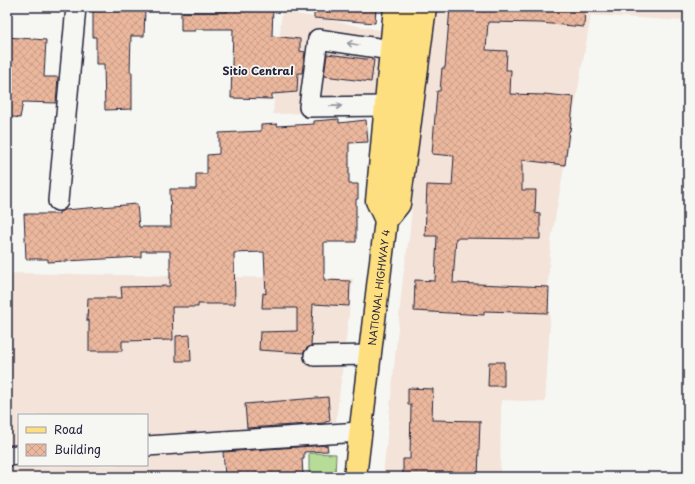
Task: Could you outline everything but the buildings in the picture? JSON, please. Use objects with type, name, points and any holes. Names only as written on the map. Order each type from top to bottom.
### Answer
[{"type":"main road","points":[[386,220],[377,200],[395,7]]},
{"type":"main road","points":[[386,220],[410,7]]},
{"type":"main road","name":"NATIONAL HIGHWAY 4","points":[[355,477],[386,220],[399,204],[425,7]]},
{"type":"street","points":[[58,200],[76,7]]},
{"type":"street","points":[[386,106],[309,107],[318,39],[391,50]]},
{"type":"street","points":[[314,356],[371,354]]},
{"type":"street","points":[[148,446],[360,432]]},
{"type":"street","points":[[7,456],[18,455]]},
{"type":"shaded area","points":[[431,7],[687,7],[686,21],[591,15],[551,241],[548,283],[550,323],[545,402],[501,400],[500,477],[383,477],[403,278],[409,238]]},
{"type":"shaded area","points":[[282,11],[384,31],[374,111],[273,114]]},
{"type":"shaded area","points":[[7,273],[353,279],[336,422],[238,433],[148,440],[148,414],[18,414],[18,449],[7,450]]},
{"type":"shaded area","points":[[222,448],[223,477],[7,477],[7,466],[148,466],[148,455]]},
{"type":"green space","points":[[309,453],[336,454],[335,476],[309,475]]},
{"type":"district","name":"Sitio Central","points":[[258,70]]}]
